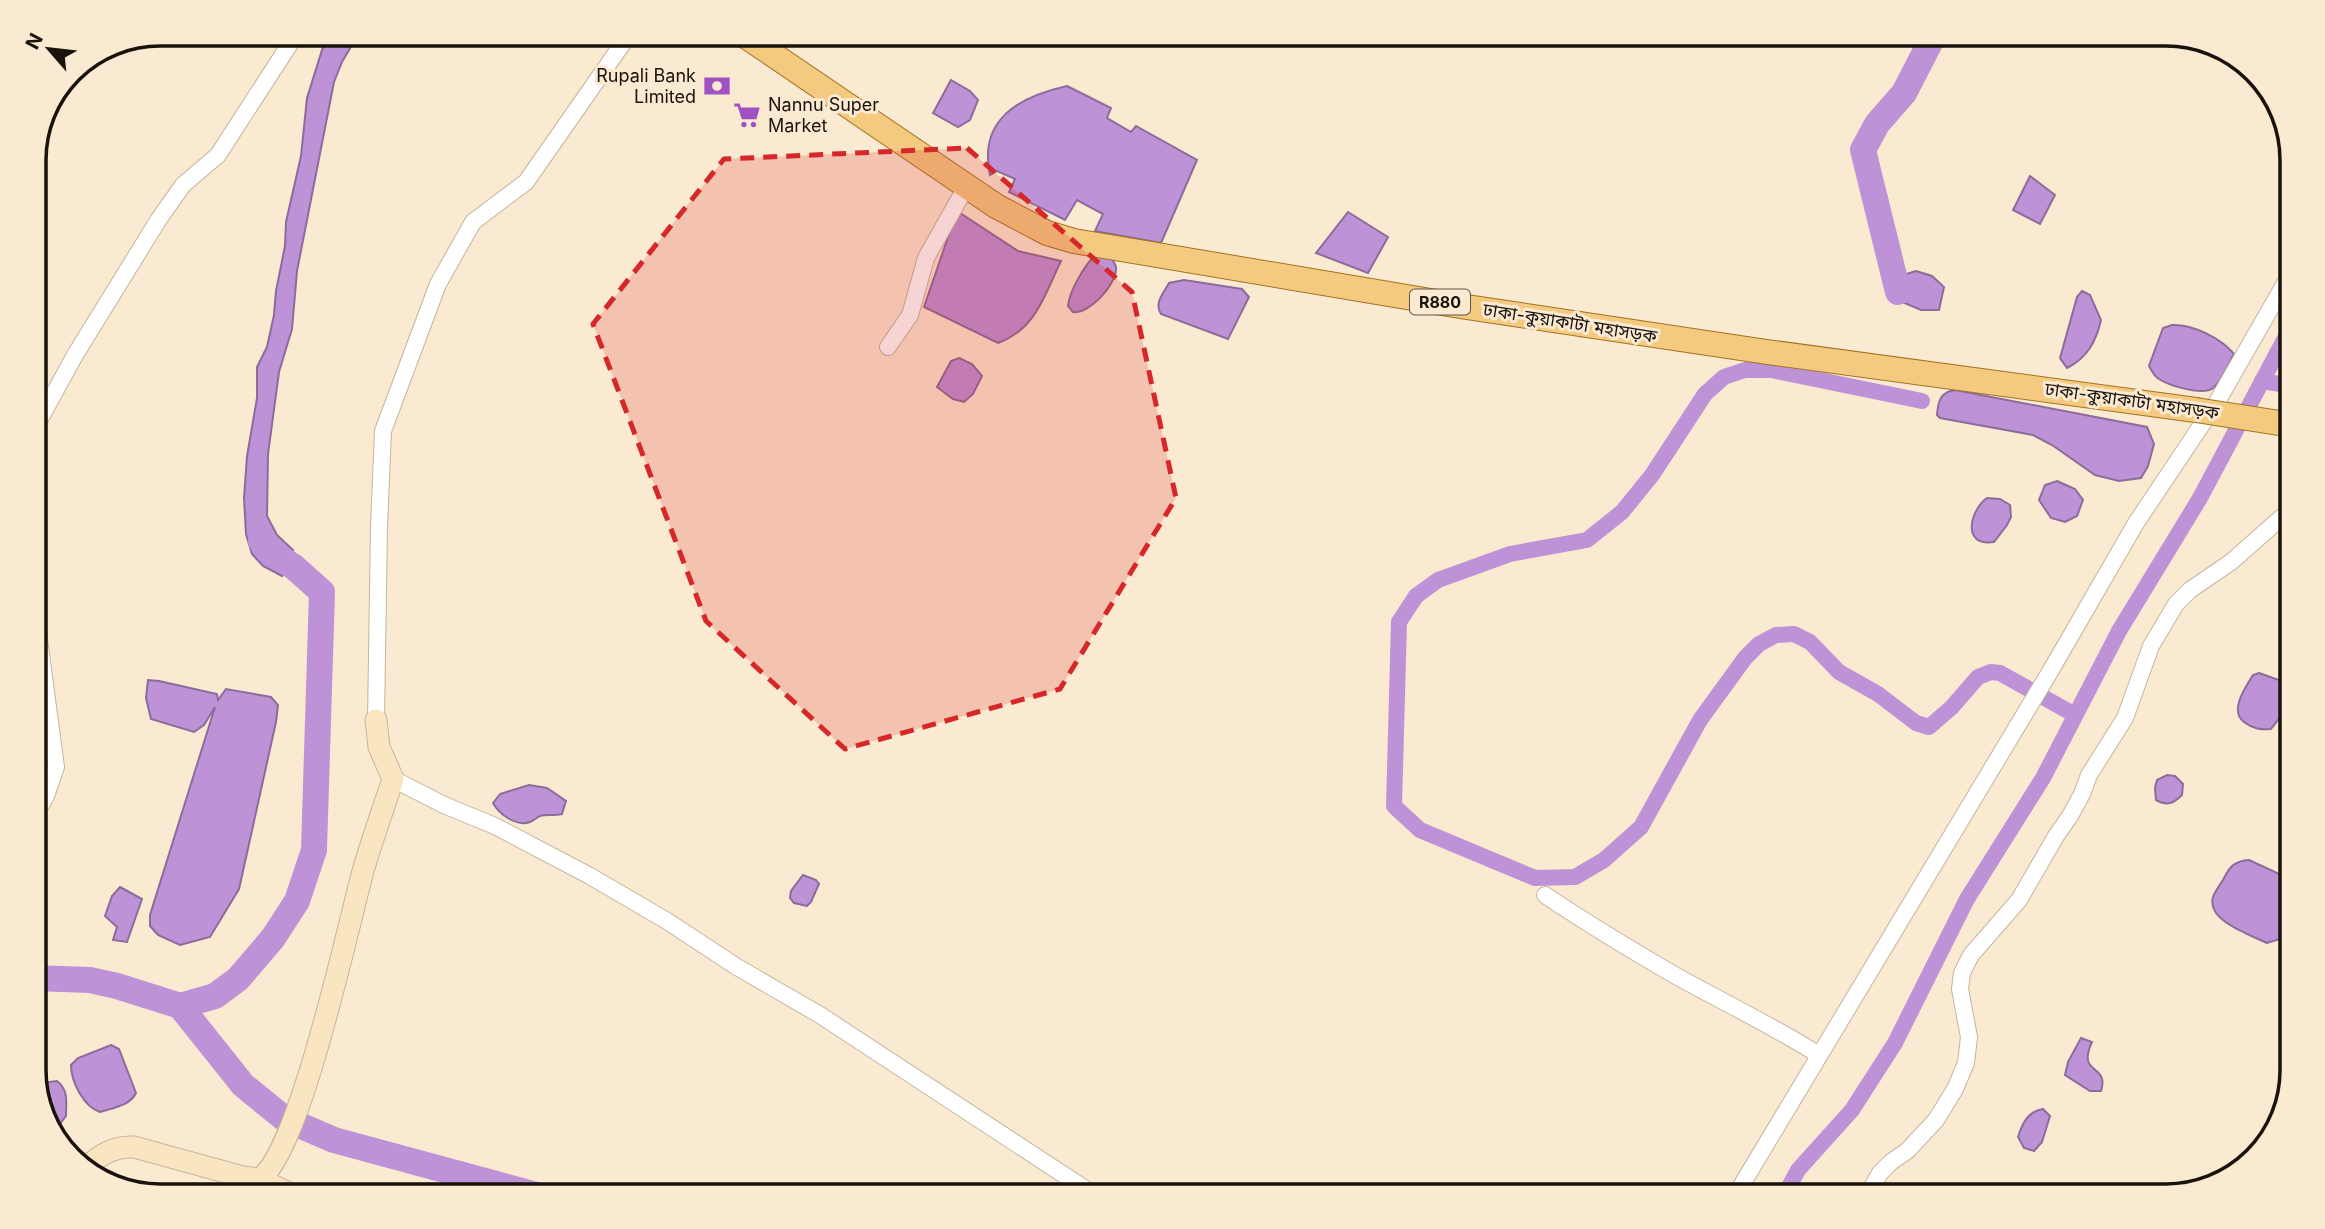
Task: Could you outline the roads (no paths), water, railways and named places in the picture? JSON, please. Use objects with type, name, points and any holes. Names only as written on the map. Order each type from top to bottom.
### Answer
[{"type":"main road","name":"ঢাকা-কুয়াকাটা মহাসড়ক","points":[[760,46],[965,187],[1018,219],[1047,233],[1074,241],[1461,306],[2279,423]]},
{"type":"street","points":[[46,408],[75,355],[159,219],[183,185],[218,155],[289,46]]},
{"type":"street","points":[[620,46],[526,182],[473,222],[438,284],[383,431],[376,720],[379,747],[393,779],[444,806],[495,826],[590,876],[667,921],[737,967],[820,1015],[1078,1184]]},
{"type":"street","points":[[888,347],[910,314],[926,258],[965,187]]},
{"type":"street","points":[[1742,1184],[2136,523],[2217,402],[2279,292]]},
{"type":"street","points":[[1875,1184],[1886,1167],[1907,1151],[1936,1120],[1955,1089],[1966,1063],[1969,1037],[1960,989],[1962,973],[1971,955],[2018,900],[2070,816],[2089,775],[2125,718],[2151,646],[2176,604],[2189,590],[2231,562],[2279,519]]},
{"type":"street","points":[[46,692],[56,767],[46,796]]},
{"type":"street","points":[[259,1179],[271,1168],[307,1087],[364,868],[393,779]]},
{"type":"street","points":[[1545,895],[1603,933],[1776,1028],[1819,1055]]},
{"type":"street","points":[[93,1162],[101,1155],[123,1146],[259,1179],[270,1184]]},
{"type":"waterway","points":[[1898,292],[1863,150],[1877,124],[1904,93],[1928,46]]},
{"type":"waterway","points":[[1790,1184],[1798,1170],[1852,1110],[1895,1043],[1967,899],[2043,778],[2119,631],[2200,498],[2279,349]]},
{"type":"waterway","points":[[1922,401],[1771,370],[1745,370],[1724,377],[1705,394],[1652,475],[1622,512],[1587,540],[1510,554],[1438,580],[1416,596],[1399,622],[1394,806],[1420,830],[1535,878],[1575,877],[1604,860],[1641,827],[1700,720],[1745,658],[1759,644],[1776,635],[1794,634],[1810,642],[1839,672],[1878,694],[1916,723],[1929,727],[1952,707],[1978,677],[1991,672],[2000,673],[2075,715]]},
{"type":"waterway","points":[[2262,381],[2279,384]]},
{"type":"waterway","points":[[180,1006],[215,996],[238,979],[273,938],[297,901],[314,850],[322,592],[261,541]]},
{"type":"waterway","points":[[46,978],[90,980],[180,1006],[243,1085],[285,1119],[334,1140],[496,1184]]},
{"type":"place","name":"Rupali Bank Limited","points":[[717,86]]},
{"type":"place","name":"Nannu Super Market","points":[[747,115]]}]
